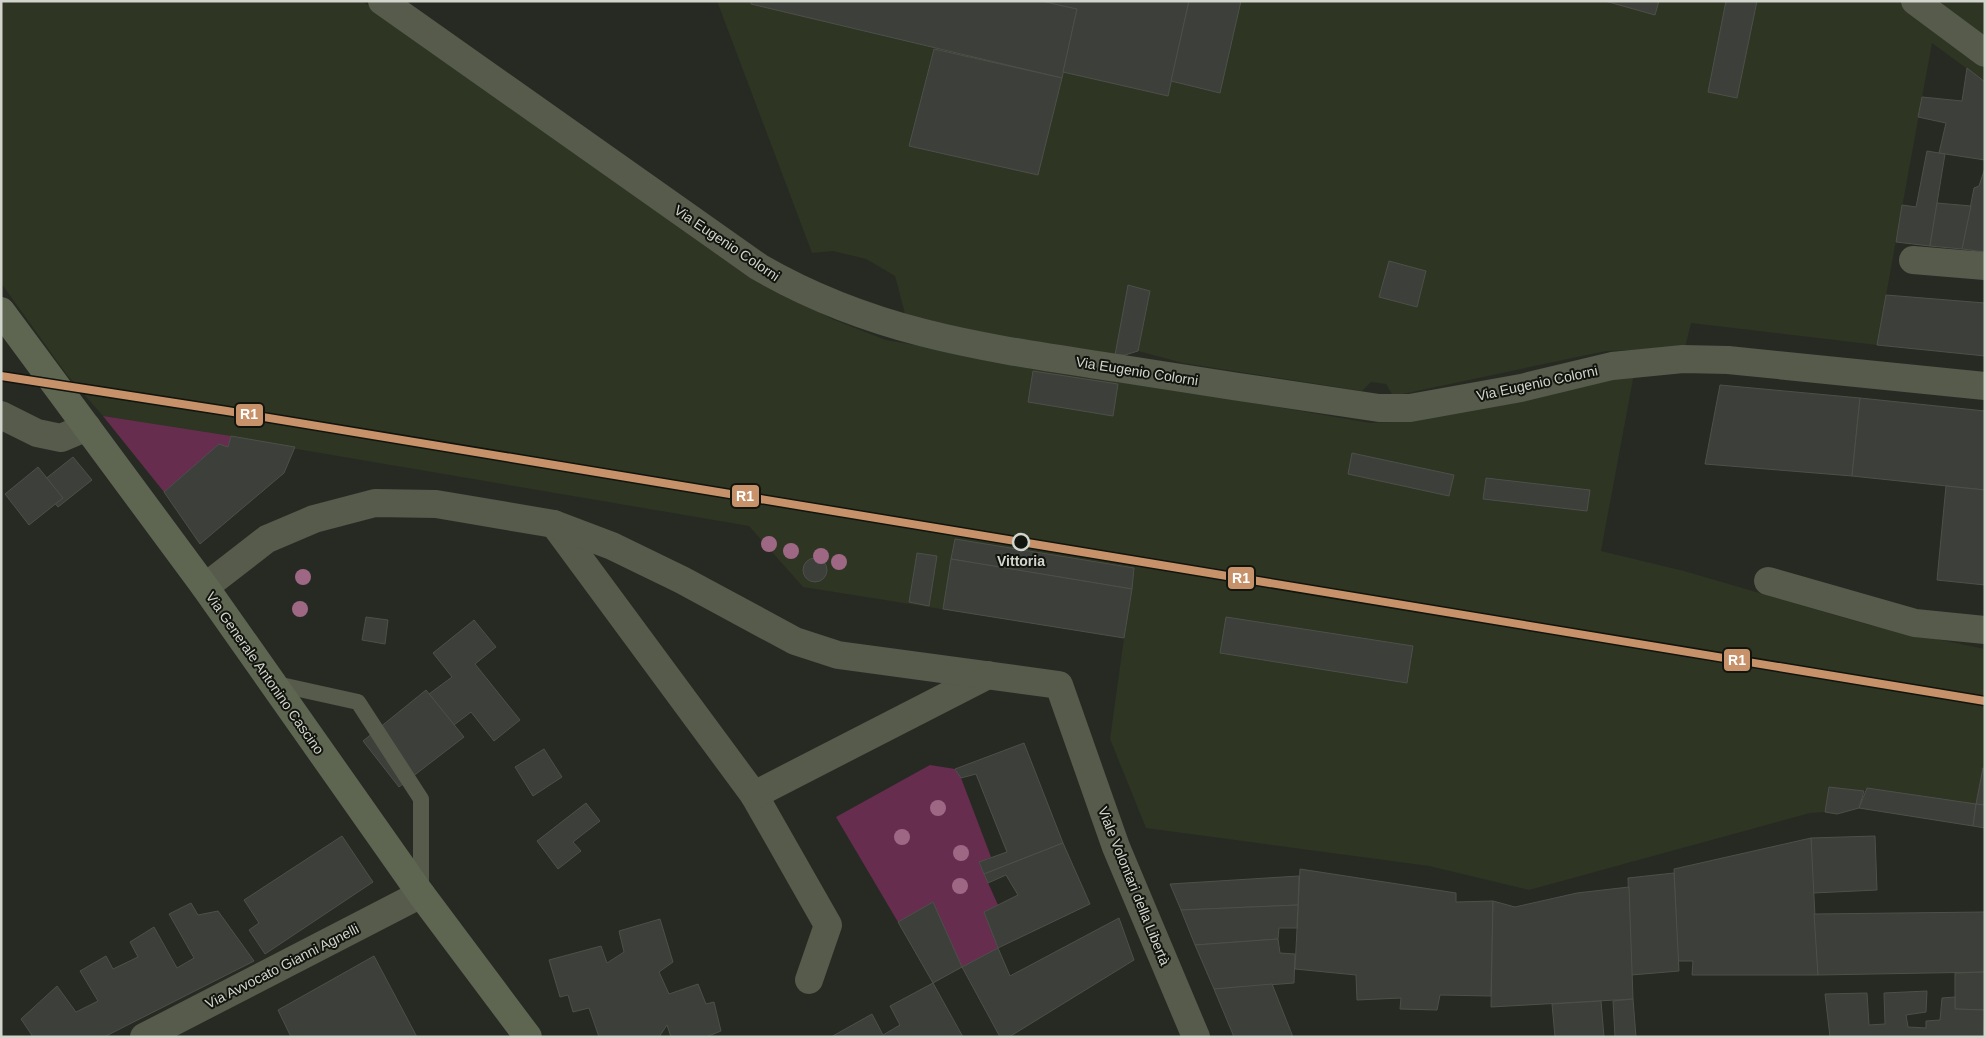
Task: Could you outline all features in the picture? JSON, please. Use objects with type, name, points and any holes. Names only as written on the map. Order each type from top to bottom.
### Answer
[{"type":"main road","name":"Via Generale Antonino Cascino","points":[[1,311],[204,587],[522,1035]]},
{"type":"street","name":"Via Eugenio Colorni","points":[[382,1],[759,267],[788,284],[835,306],[902,328],[986,348],[1379,408],[1410,408],[1521,388],[1612,366],[1682,359],[1728,360],[1985,386]]},
{"type":"street","points":[[1915,1],[1985,54]]},
{"type":"street","points":[[1913,260],[1985,266]]},
{"type":"street","points":[[1,415],[38,433],[62,438],[87,427]]},
{"type":"street","points":[[204,587],[267,539],[314,519],[375,503],[436,504],[554,524],[612,546],[682,580],[795,641],[816,649],[838,655],[988,675]]},
{"type":"street","points":[[554,524],[754,795],[828,926],[809,980]]},
{"type":"street","points":[[1768,581],[1915,623],[1985,630]]},
{"type":"street","points":[[754,795],[988,675]]},
{"type":"street","name":"Viale Volontari della Libertà","points":[[988,675],[1059,686],[1116,847],[1196,1037]]},
{"type":"street","name":"Via Avvocato Gianni Agnelli","points":[[144,1037],[421,894]]},
{"type":"lane","points":[[272,683],[358,702],[421,800],[421,894]]},
{"type":"shaded area","points":[[1,1],[362,1],[746,273],[832,319],[886,340],[1370,423],[1413,421],[1634,374],[1601,551],[1684,571],[1869,625],[1985,649],[1985,768],[1976,804],[1867,788],[1864,791],[1829,787],[1825,812],[1810,813],[1529,890],[1429,866],[1146,828],[1110,739],[1124,638],[803,587],[749,526],[103,416],[67,375],[1,283]]},
{"type":"shaded area","points":[[717,1],[1985,1],[1985,82],[1932,43],[1877,345],[1691,323],[1685,348],[1606,351],[1393,396],[1386,384],[1371,382],[1362,391],[1183,363],[1138,351],[1125,355],[1115,355],[995,337],[905,314],[895,276],[866,259],[833,251],[812,253]]},
{"type":"shaded area","points":[[103,416],[231,436],[228,447],[219,444],[164,492]]},
{"type":"shaded area","points":[[930,765],[955,769],[961,778],[991,857],[979,863],[998,905],[984,912],[998,948],[962,967],[933,902],[898,922],[836,817]]},
{"type":"building","points":[[751,1],[1042,1],[1077,9],[1062,78],[751,4]]},
{"type":"building","points":[[1042,1],[1189,1],[1168,96],[1063,72],[1077,9]]},
{"type":"building","points":[[1189,1],[1241,1],[1220,93],[1171,81]]},
{"type":"building","points":[[1605,1],[1659,1],[1655,15]]},
{"type":"building","points":[[1726,1],[1757,1],[1737,98],[1708,92]]},
{"type":"building","points":[[934,49],[1062,78],[1038,175],[909,146]]},
{"type":"building","points":[[1967,68],[1985,82],[1985,160],[1939,153],[1946,123],[1918,117],[1922,97],[1962,101]]},
{"type":"building","points":[[1927,151],[1945,154],[1930,246],[1896,242],[1902,205],[1916,207]]},
{"type":"building","points":[[1985,168],[1985,252],[1962,249],[1974,188],[1979,186]]},
{"type":"building","points":[[1937,203],[1971,206],[1962,249],[1930,246]]},
{"type":"building","points":[[1389,261],[1426,271],[1417,307],[1379,297]]},
{"type":"building","points":[[1128,285],[1150,291],[1138,351],[1125,355],[1115,355]]},
{"type":"building","points":[[1886,295],[1985,303],[1985,356],[1877,345]]},
{"type":"building","points":[[1033,371],[1118,384],[1113,416],[1028,402]]},
{"type":"building","points":[[1720,385],[1860,398],[1852,476],[1705,464]]},
{"type":"building","points":[[1860,398],[1985,411],[1985,490],[1852,476]]},
{"type":"building","points":[[231,436],[295,447],[284,473],[200,544],[164,492],[219,444],[228,447]]},
{"type":"building","points":[[1352,453],[1454,475],[1449,496],[1348,474]]},
{"type":"building","points":[[73,457],[92,480],[58,507],[39,484]]},
{"type":"building","points":[[38,467],[63,498],[29,525],[5,494]]},
{"type":"building","points":[[1486,478],[1590,490],[1587,511],[1483,499]]},
{"type":"building","points":[[1946,486],[1985,490],[1985,585],[1937,580]]},
{"type":"building","points":[[955,539],[1134,568],[1132,589],[951,559]]},
{"type":"building","points":[[917,553],[937,556],[929,606],[909,602]]},
{"type":"building","points":[[815,558],[824,561],[827,570],[824,579],[815,582],[806,579],[803,570],[806,561]]},
{"type":"building","points":[[951,559],[1132,589],[1124,638],[943,609]]},
{"type":"building","points":[[366,617],[388,620],[385,644],[362,640]]},
{"type":"building","points":[[1226,617],[1413,646],[1407,683],[1220,653]]},
{"type":"building","points":[[474,620],[496,647],[475,664],[520,720],[494,741],[471,712],[454,725],[429,694],[452,677],[433,653]]},
{"type":"building","points":[[426,690],[464,737],[399,787],[363,741]]},
{"type":"building","points":[[1024,743],[1063,843],[984,874],[979,862],[1007,852],[976,774],[961,778],[955,769]]},
{"type":"building","points":[[544,749],[562,777],[533,796],[515,767]]},
{"type":"building","points":[[1983,768],[1985,768],[1985,805],[1976,804]]},
{"type":"building","points":[[1829,787],[1864,791],[1859,808],[1837,814],[1825,812]]},
{"type":"building","points":[[1867,788],[1976,804],[1973,826],[1859,808]]},
{"type":"building","points":[[586,803],[600,821],[573,842],[581,851],[558,869],[537,841]]},
{"type":"building","points":[[1976,804],[1985,805],[1985,828],[1973,826]]},
{"type":"building","points":[[342,836],[373,882],[265,954],[249,930],[259,923],[244,900]]},
{"type":"building","points":[[1875,836],[1877,890],[1813,893],[1811,838]]},
{"type":"building","points":[[1811,838],[1818,975],[1692,975],[1693,961],[1678,961],[1674,869]]},
{"type":"building","points":[[1063,843],[1090,904],[998,948],[984,912],[1018,895],[1006,875],[988,883],[984,874]]},
{"type":"building","points":[[1300,869],[1456,893],[1456,902],[1493,901],[1491,996],[1440,995],[1437,1010],[1400,1009],[1401,998],[1357,1000],[1356,975],[1295,969]]},
{"type":"building","points":[[1674,873],[1679,971],[1631,975],[1628,878]]},
{"type":"building","points":[[1299,876],[1298,905],[1181,910],[1170,884]]},
{"type":"building","points":[[1629,887],[1633,999],[1491,1007],[1493,901],[1515,907],[1577,893]]},
{"type":"building","points":[[933,902],[962,967],[933,983],[898,922]]},
{"type":"building","points":[[191,903],[198,915],[218,911],[254,961],[104,1037],[33,1037],[21,1019],[57,986],[76,1012],[98,1001],[80,971],[106,956],[113,969],[138,957],[130,942],[154,927],[177,968],[194,958],[169,914]]},
{"type":"building","points":[[1298,905],[1297,928],[1279,928],[1278,939],[1195,945],[1181,910]]},
{"type":"building","points":[[1985,912],[1985,972],[1818,975],[1814,914]]},
{"type":"building","points":[[1119,918],[1134,960],[1009,1037],[1000,1037],[962,967],[998,948],[1010,976]]},
{"type":"building","points":[[660,919],[673,962],[659,972],[669,994],[698,984],[706,1004],[714,1002],[721,1031],[706,1037],[671,1037],[667,1025],[659,1037],[599,1037],[589,1008],[573,1012],[568,995],[560,997],[549,960],[601,946],[607,963],[624,952],[619,931]]},
{"type":"building","points":[[1278,939],[1280,953],[1295,954],[1294,983],[1214,989],[1195,945]]},
{"type":"building","points":[[374,956],[417,1037],[291,1037],[278,1010]]},
{"type":"building","points":[[1985,972],[1985,1010],[1955,1009],[1955,973]]},
{"type":"building","points":[[933,983],[963,1037],[831,1037],[872,1014],[883,1035],[900,1025],[890,1006]]},
{"type":"building","points":[[1272,984],[1293,1037],[1234,1037],[1214,989]]},
{"type":"building","points":[[1927,991],[1926,1012],[1906,1015],[1908,1027],[1926,1028],[1926,1021],[1940,1020],[1942,998],[1955,997],[1955,1009],[1985,1010],[1983,1037],[1830,1037],[1825,994],[1867,993],[1869,1025],[1885,1024],[1884,993]]},
{"type":"building","points":[[1633,999],[1636,1037],[1615,1037],[1613,1001]]},
{"type":"building","points":[[1601,1001],[1604,1037],[1555,1037],[1552,1004]]},
{"type":"transit line","name":"R1","points":[[1,376],[227,411],[1985,701]]},
{"type":"place","name":"Vittoria","points":[[1021,542]]}]
